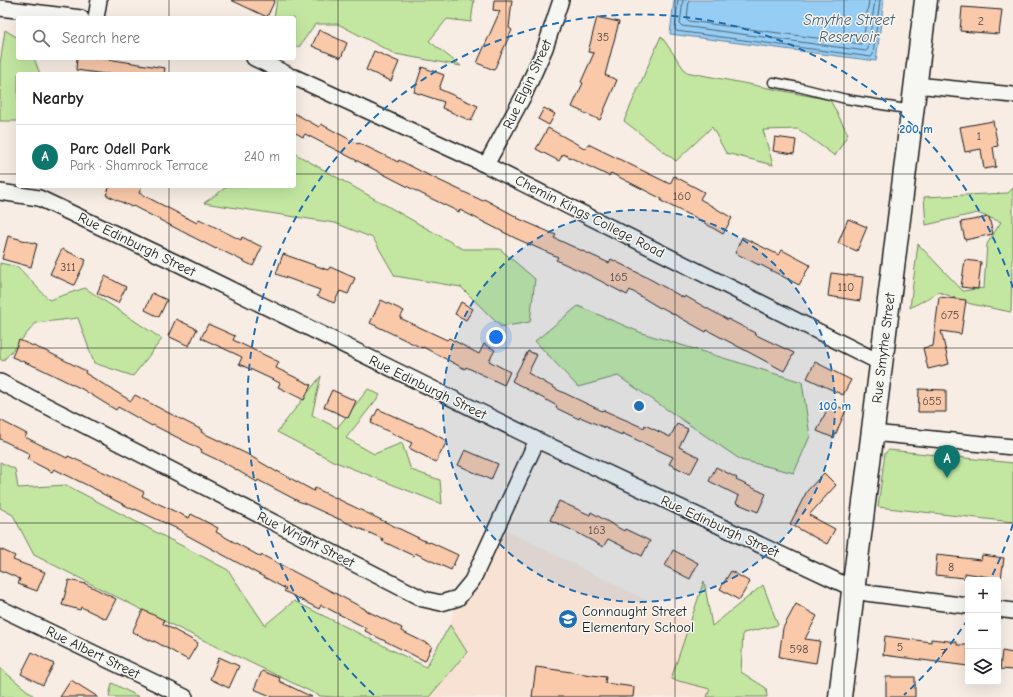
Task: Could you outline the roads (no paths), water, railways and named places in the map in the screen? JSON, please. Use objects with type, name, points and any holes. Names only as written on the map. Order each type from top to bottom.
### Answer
[{"type":"main road","name":"Rue Smythe Street","points":[[840,697],[926,0]]},
{"type":"street","points":[[96,16],[99,0]]},
{"type":"street","name":"Rue Elgin Street","points":[[486,164],[524,95],[546,48],[561,0]]},
{"type":"street","points":[[0,8],[65,16]]},
{"type":"street","points":[[258,60],[283,72]]},
{"type":"street","name":"Chemin Kings College Road","points":[[296,78],[486,164],[881,363]]},
{"type":"street","points":[[916,85],[1013,95]]},
{"type":"street","name":"Rue Edinburgh Street","points":[[0,192],[40,198],[179,264],[536,440],[854,588],[866,593],[965,606]]},
{"type":"street","name":"Rue Wright Street","points":[[0,382],[423,599],[441,603],[458,598],[472,581],[536,440]]},
{"type":"street","points":[[873,433],[1013,447]]},
{"type":"street","name":"Rue Albert Street","points":[[0,608],[186,697]]},
{"type":"street","points":[[1001,609],[1013,611]]},
{"type":"lane","points":[[773,82],[846,99],[913,110]]},
{"type":"water","name":"Smythe Street Reservoir","points":[[674,0],[884,0],[876,61],[670,34]]},
{"type":"place","name":"Parc Odell Park","points":[[947,478]]},
{"type":"place","name":"Connaught Street Elementary School","points":[[568,619]]}]
